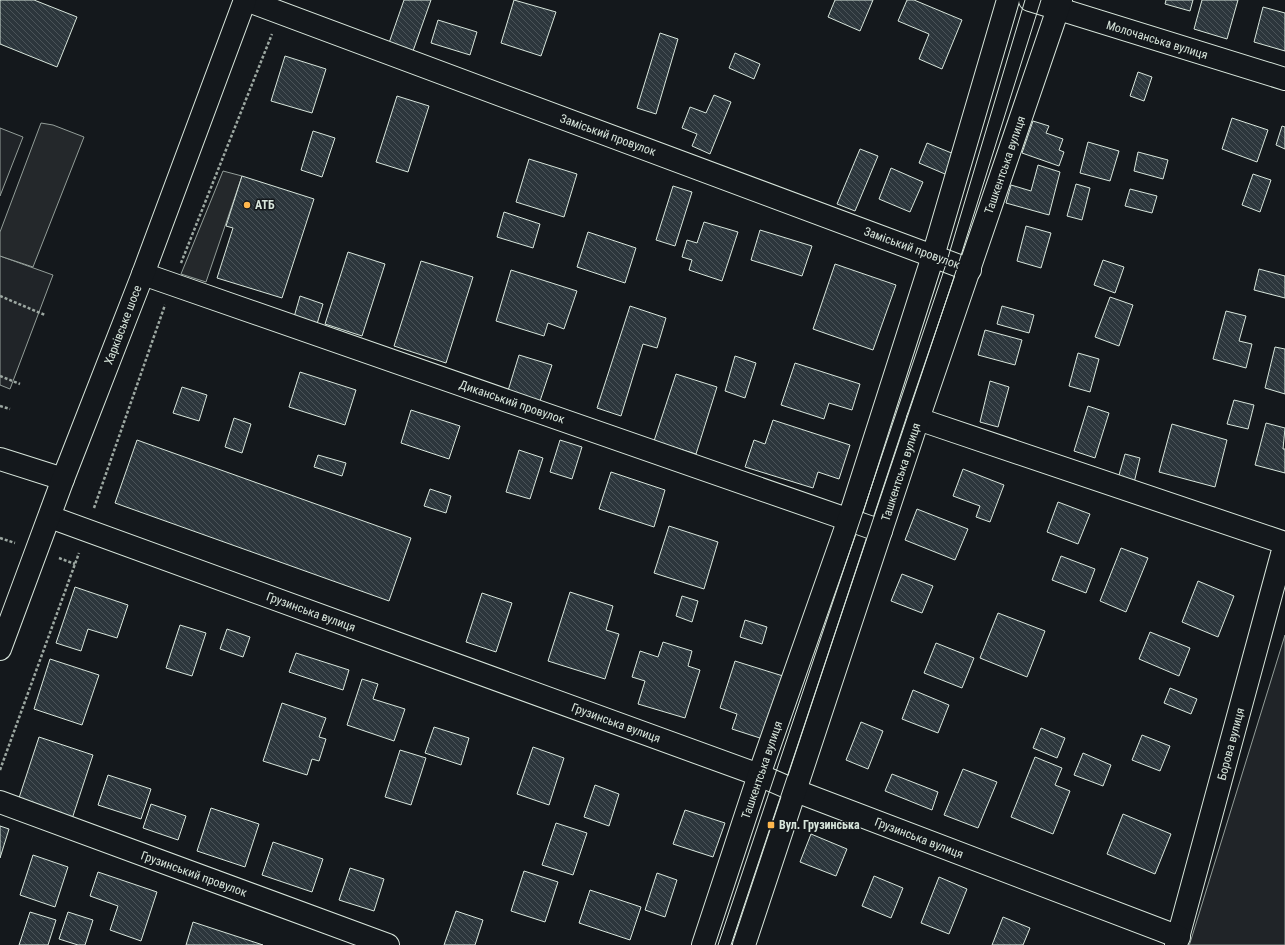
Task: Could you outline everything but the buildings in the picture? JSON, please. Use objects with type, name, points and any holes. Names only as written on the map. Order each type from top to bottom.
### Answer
[{"type":"street","name":"Заміський провулок","points":[[246,0],[280,14],[970,270]]},
{"type":"street","name":"Харківське шосе","points":[[0,649],[63,479],[143,274],[246,0]]},
{"type":"street","name":"Ташкентська вулиця","points":[[703,945],[759,775],[849,519],[933,256],[1008,0]]},
{"type":"street","name":"Молочанська вулиця","points":[[1030,0],[1059,4],[1285,79]]},
{"type":"street","name":"Ташкентська вулиця","points":[[744,945],[918,419],[970,270],[1059,4]]},
{"type":"street","name":"Диканський провулок","points":[[143,274],[881,531]]},
{"type":"street","points":[[918,419],[1285,543]]},
{"type":"street","points":[[0,459],[63,479]]},
{"type":"street","name":"Грузинська вулиця","points":[[50,517],[759,775],[796,791],[1177,941]]},
{"type":"street","name":"Борова вулиця","points":[[1177,941],[1285,543]]},
{"type":"street","name":"Грузинський провулок","points":[[0,802],[388,945]]},
{"type":"path","points":[[0,770],[173,284],[280,14]]},
{"type":"path","points":[[0,296],[45,315]]},
{"type":"path","points":[[0,376],[20,384]]},
{"type":"path","points":[[0,406],[10,409]]},
{"type":"shaded area","points":[[41,123],[53,125],[84,137],[33,267],[0,256],[0,232]]},
{"type":"shaded area","points":[[0,128],[23,137],[0,196]]},
{"type":"shaded area","points":[[223,171],[242,176],[206,282],[181,274]]},
{"type":"shaded area","points":[[0,256],[53,275],[10,389],[0,385]]},
{"type":"shaded area","points":[[1285,635],[1285,945],[1189,945],[1190,943]]},
{"type":"tram line","points":[[718,945],[947,261],[1025,0]]},
{"type":"tram line","points":[[731,945],[958,265],[1041,0]]},
{"type":"place","name":"АТБ","points":[[247,205]]},
{"type":"place","name":"Вул. Грузинська","points":[[771,825]]}]
